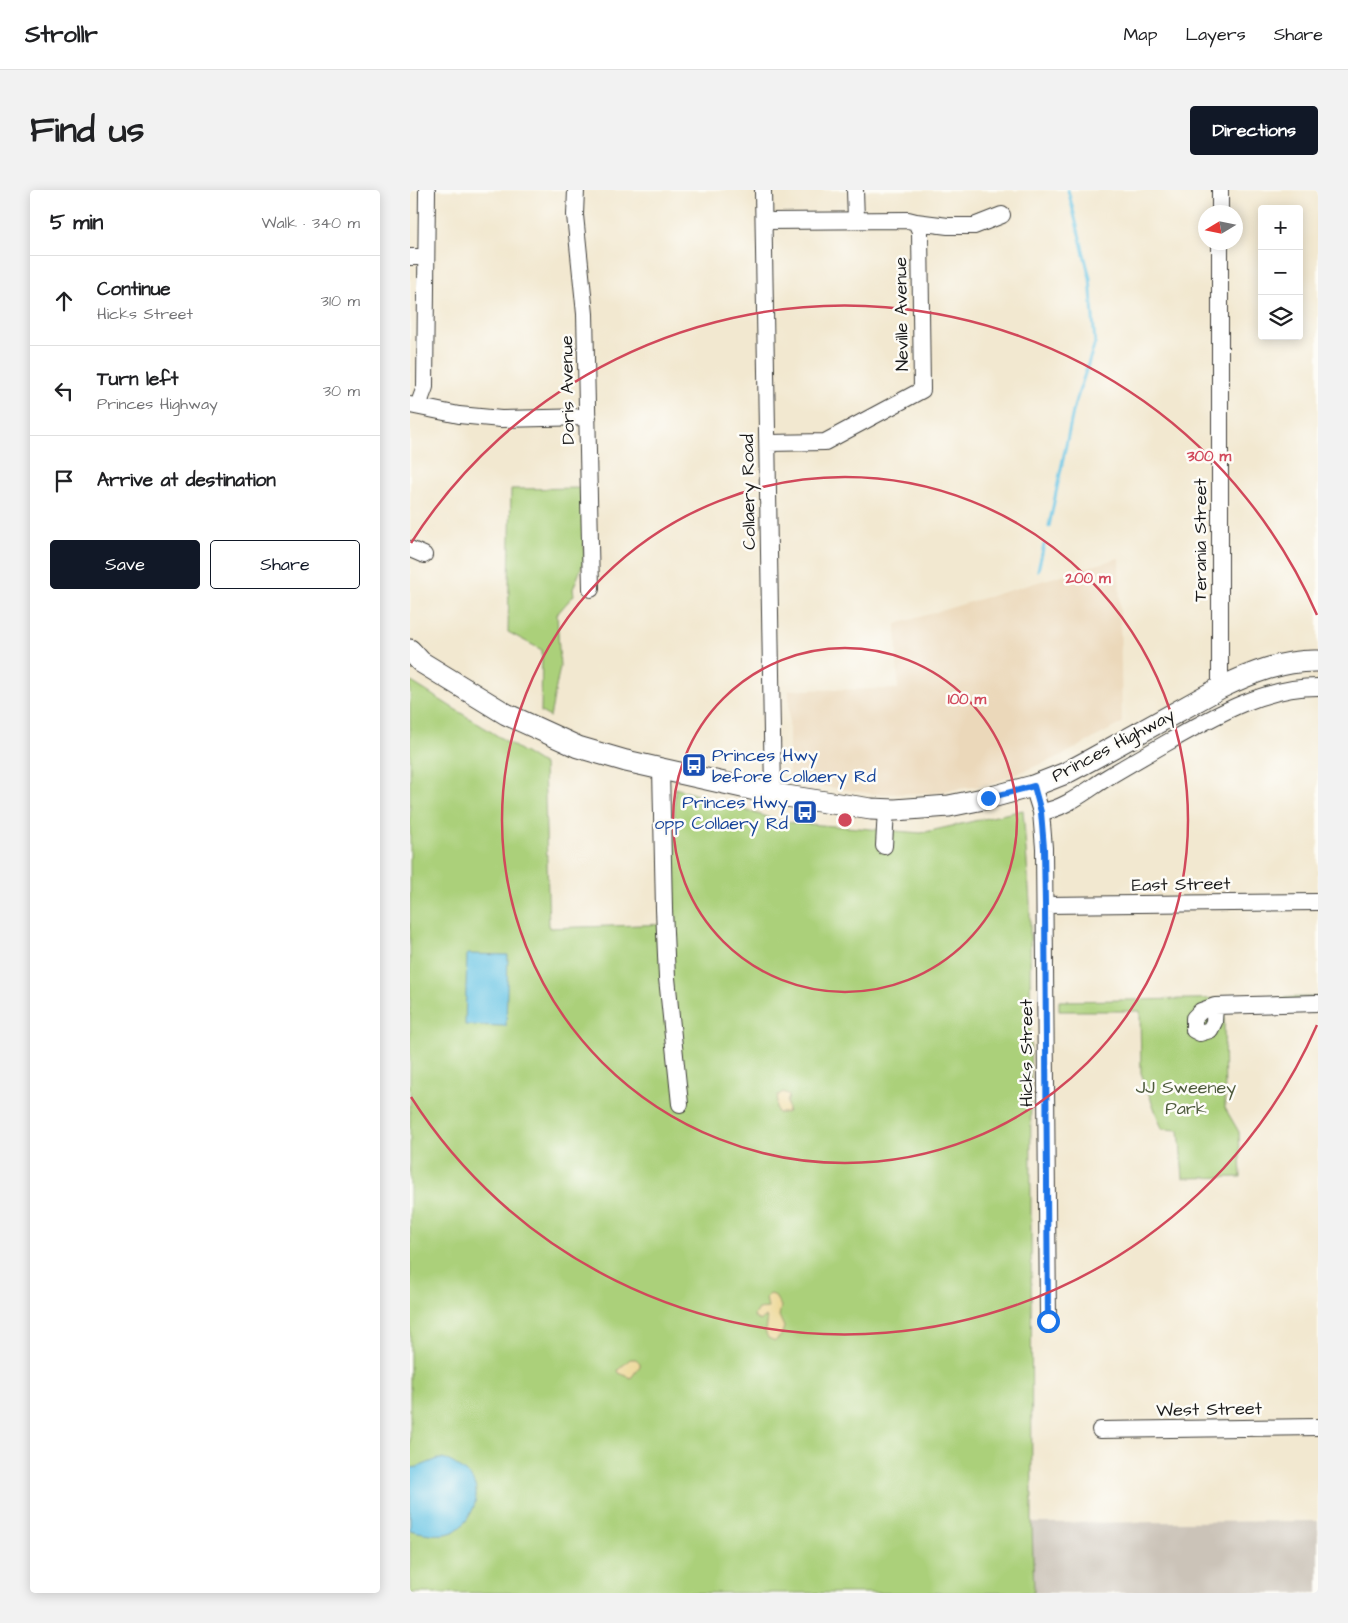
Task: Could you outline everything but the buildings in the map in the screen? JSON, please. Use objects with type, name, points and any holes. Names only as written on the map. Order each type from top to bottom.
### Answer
[{"type":"main road","name":"Princes Highway","points":[[414,657],[506,714],[542,732],[601,754],[773,794],[849,807],[886,809],[949,806],[1034,786],[1083,764],[1244,676],[1278,665],[1318,661]]},
{"type":"street","points":[[427,190],[418,257],[425,388],[414,406],[459,415],[501,419],[588,417]]},
{"type":"street","name":"Doris Avenue","points":[[576,190],[575,215],[585,314],[591,589]]},
{"type":"street","name":"Collaery Road","points":[[763,190],[773,794]]},
{"type":"street","points":[[855,190],[856,220]]},
{"type":"street","points":[[1220,190],[1220,205]]},
{"type":"street","points":[[764,221],[908,220],[948,226],[974,226],[1002,215]]},
{"type":"street","name":"Neville Avenue","points":[[768,443],[825,442],[922,390],[920,231],[916,222]]},
{"type":"street","name":"Terania Street","points":[[1220,250],[1220,688]]},
{"type":"street","points":[[1041,812],[1054,810],[1114,773],[1232,708],[1264,695],[1288,689],[1318,686]]},
{"type":"street","points":[[661,769],[667,978],[680,1104]]},
{"type":"street","name":"Hicks Street","points":[[1034,786],[1041,812],[1044,848],[1048,1321]]},
{"type":"street","points":[[884,846],[886,809]]},
{"type":"street","name":"East Street","points":[[1045,905],[1318,902]]},
{"type":"street","points":[[1215,1006],[1318,1003]]},
{"type":"street","name":"West Street","points":[[1100,1430],[1318,1427]]},
{"type":"shaded area","points":[[1119,558],[1122,723],[1063,755],[992,784],[932,793],[874,794],[789,781],[789,690],[898,689],[896,624]]},
{"type":"shaded area","points":[[1318,1521],[1318,1593],[1034,1593],[1032,1523]]},
{"type":"green space","points":[[583,488],[584,561],[573,589],[574,595],[557,614],[560,667],[550,717],[541,712],[542,650],[508,632],[511,489]]},
{"type":"green space","points":[[410,681],[544,765],[549,928],[672,924],[675,788],[783,822],[921,833],[1023,810],[1030,902],[1032,1523],[1034,1593],[410,1593]]},
{"type":"green space","name":"JJ Sweeney Park","points":[[1318,997],[1224,1009],[1225,1108],[1239,1132],[1241,1177],[1183,1178],[1179,1130],[1162,1129],[1141,1073],[1140,1011],[1059,1011],[1059,1001]]},
{"type":"sand","points":[[783,1092],[788,1094],[789,1097],[787,1102],[788,1111],[786,1113],[778,1113],[776,1108],[778,1095]]},
{"type":"sand","points":[[770,1294],[774,1295],[781,1306],[779,1316],[784,1327],[781,1336],[775,1341],[768,1338],[765,1331],[767,1318],[765,1317],[760,1321],[754,1315],[758,1309],[768,1308],[766,1298]]},
{"type":"sand","points":[[630,1359],[636,1359],[640,1363],[640,1366],[631,1378],[619,1373],[618,1370]]},
{"type":"water","points":[[467,954],[508,955],[506,1026],[465,1025]]},
{"type":"water","points":[[438,1459],[447,1460],[454,1464],[471,1478],[476,1492],[473,1508],[465,1522],[453,1532],[437,1534],[410,1530],[410,1468]]},
{"type":"waterway","points":[[1049,526],[1074,407],[1095,343],[1090,278],[1068,190]]},
{"type":"waterway","points":[[1038,570],[1044,545]]},
{"type":"place","name":"Princes Hwy before Collaery Rd","points":[[694,765]]},
{"type":"place","name":"Princes Hwy opp Collaery Rd","points":[[805,812]]},
{"type":"route","points":[[988,798],[1034,786],[1041,812],[1045,905],[1048,1321]]}]
